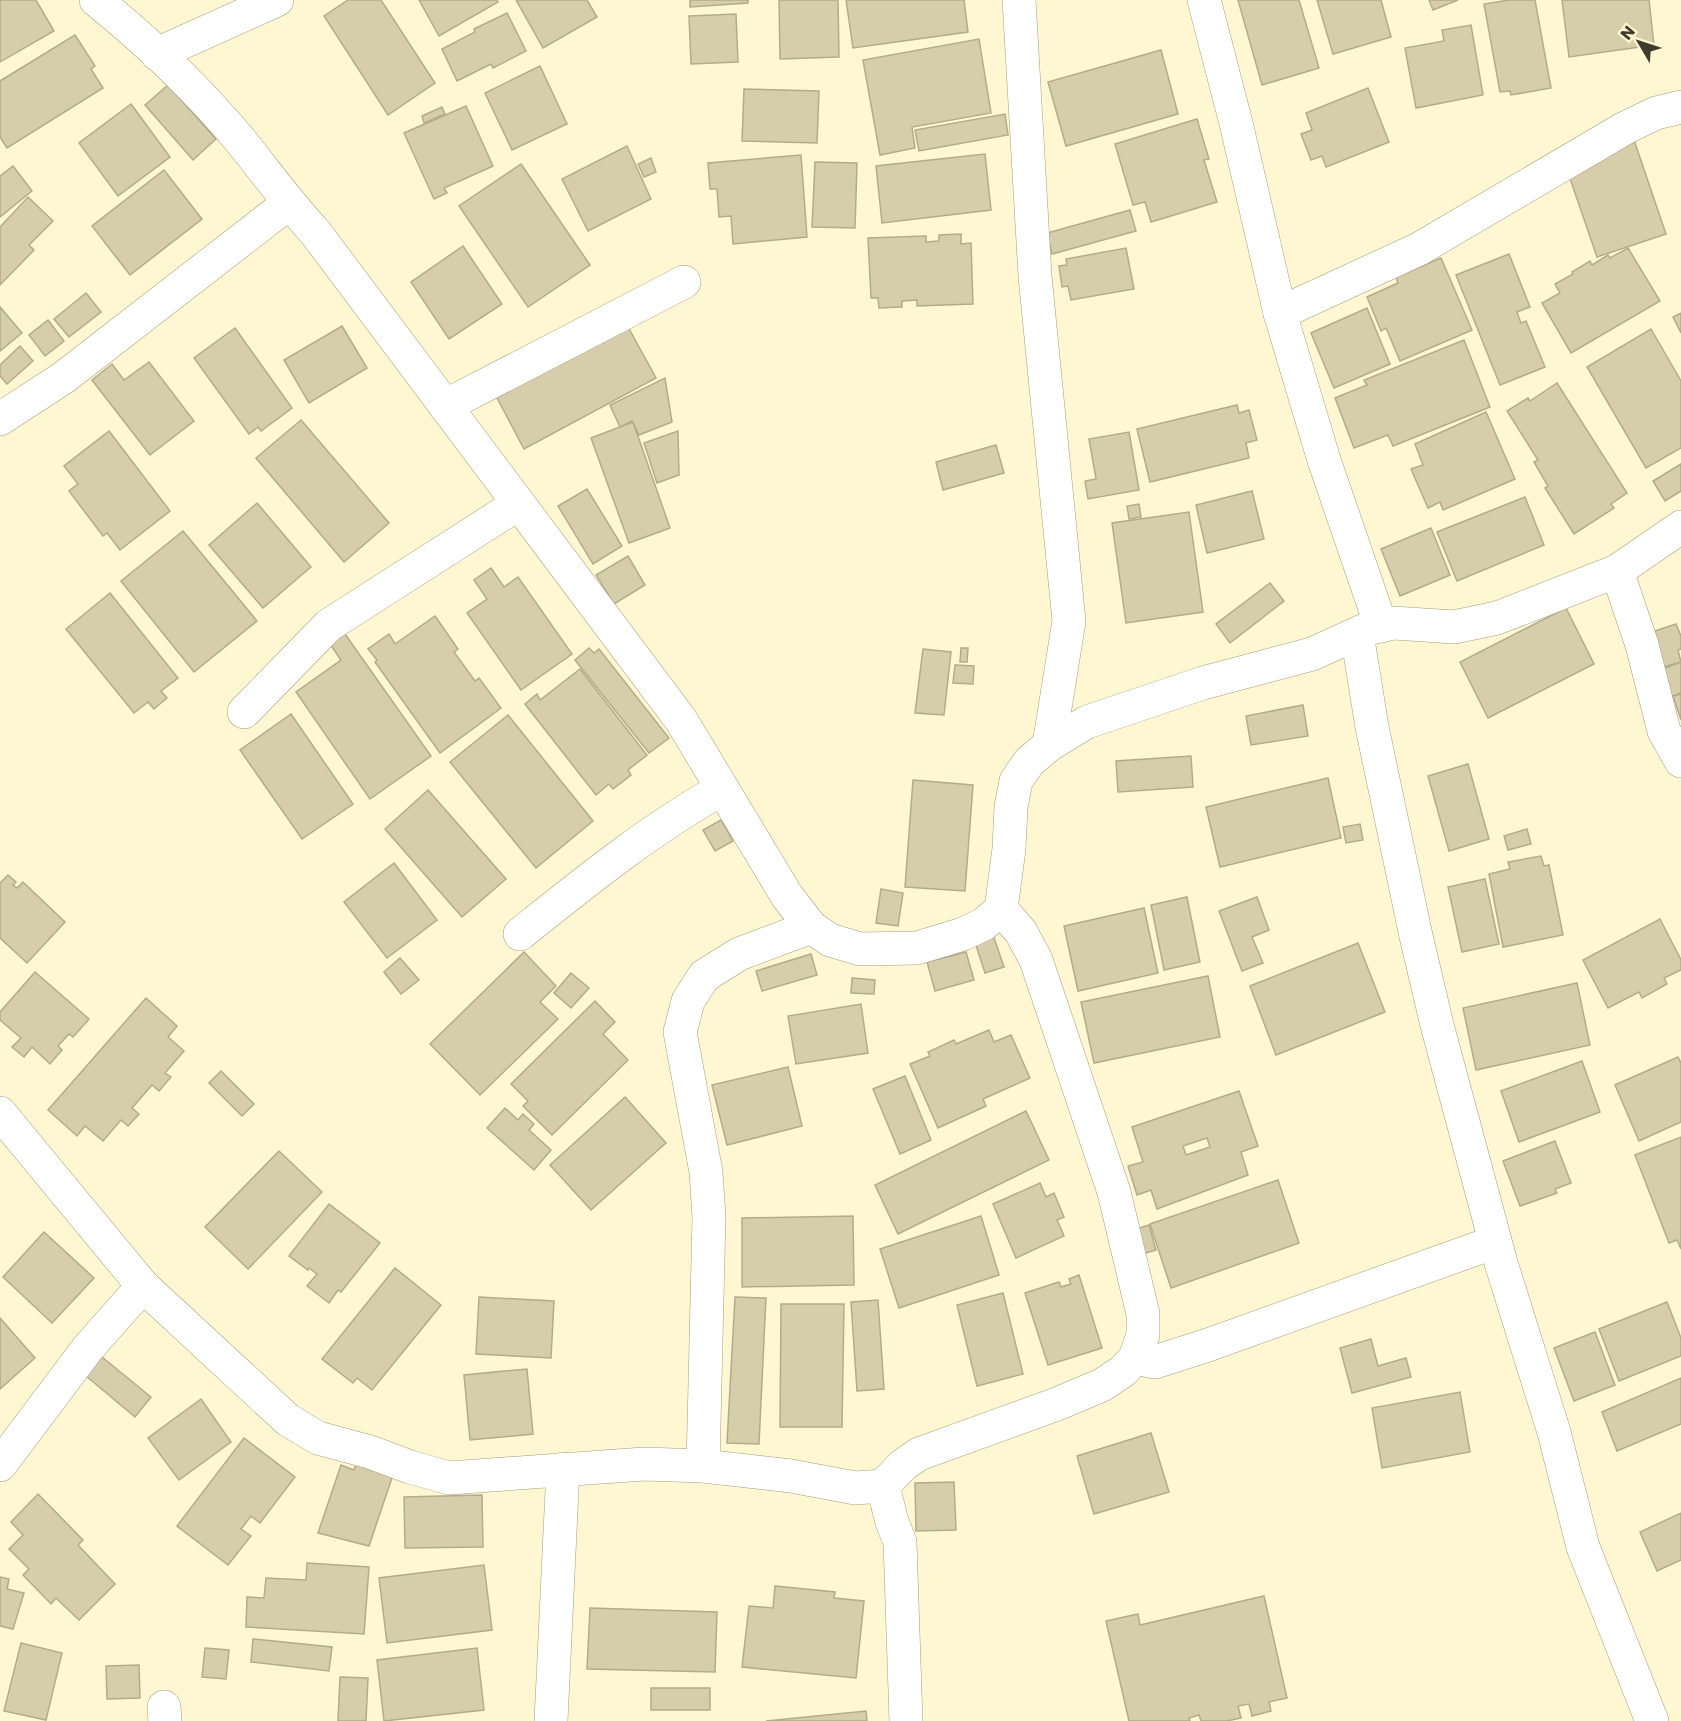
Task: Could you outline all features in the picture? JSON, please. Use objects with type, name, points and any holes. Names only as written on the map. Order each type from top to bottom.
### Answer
[{"type":"street","points":[[96,0],[157,54],[239,139],[315,232],[681,720],[787,896],[811,927],[830,940],[860,949],[917,948],[963,934],[984,924],[1001,909],[1011,807],[1016,781],[1029,762],[1049,745],[1087,722],[1203,683],[1312,654],[1369,630],[1394,623],[1454,627],[1497,618],[1617,571],[1681,527]]},
{"type":"street","points":[[157,54],[277,0]]},
{"type":"street","points":[[1019,0],[1035,276],[1069,621],[1049,745]]},
{"type":"street","points":[[1204,0],[1236,123],[1280,313],[1324,460],[1369,630],[1372,727],[1437,1024],[1495,1242],[1554,1432],[1583,1547],[1652,1721]]},
{"type":"street","points":[[1280,313],[1419,249],[1625,128],[1656,113],[1681,107]]},
{"type":"street","points":[[0,419],[63,378],[289,203]]},
{"type":"street","points":[[445,406],[684,282]]},
{"type":"street","points":[[244,712],[329,625],[518,504]]},
{"type":"street","points":[[1617,571],[1642,645],[1664,731],[1681,761]]},
{"type":"street","points":[[520,934],[679,813],[722,789]]},
{"type":"street","points":[[0,1113],[142,1286],[288,1420],[318,1438],[449,1478],[644,1464],[703,1466],[791,1476],[855,1488],[883,1486],[903,1465],[919,1454],[1057,1404],[1102,1385],[1123,1371],[1135,1358],[1143,1335],[1143,1314],[1114,1192],[1036,960],[1021,932],[1001,909]]},
{"type":"street","points":[[703,1466],[709,1217],[706,1172],[680,1032],[688,1001],[705,976],[739,954],[811,927]]},
{"type":"street","points":[[1135,1358],[1155,1362],[1208,1345],[1495,1242]]},
{"type":"street","points":[[0,1465],[87,1348],[142,1286]]},
{"type":"street","points":[[550,1721],[555,1665],[563,1469]]},
{"type":"street","points":[[883,1486],[900,1542],[906,1721]]},
{"type":"building","points":[[0,0],[36,0],[54,31],[0,62]]},
{"type":"building","points":[[348,0],[381,0],[435,83],[388,115],[324,16]]},
{"type":"building","points":[[419,0],[497,0],[498,2],[439,36]]},
{"type":"building","points":[[516,0],[587,0],[597,17],[543,48]]},
{"type":"building","points":[[690,0],[748,0],[748,3],[690,7]]},
{"type":"building","points":[[779,0],[838,0],[839,57],[780,59]]},
{"type":"building","points":[[846,0],[964,0],[968,32],[853,48]]},
{"type":"building","points":[[1238,0],[1299,0],[1319,68],[1262,85]]},
{"type":"building","points":[[1317,0],[1381,0],[1391,37],[1333,54]]},
{"type":"building","points":[[1429,0],[1458,0],[1433,10]]},
{"type":"building","points":[[1509,0],[1535,0],[1551,88],[1511,95],[1510,91],[1500,92],[1484,4]]},
{"type":"building","points":[[1562,0],[1649,0],[1654,45],[1569,57]]},
{"type":"building","points":[[507,13],[526,51],[493,68],[491,64],[457,81],[442,49],[475,32],[474,29]]},
{"type":"building","points":[[736,14],[738,62],[691,64],[689,16]]},
{"type":"building","points":[[1471,25],[1483,95],[1416,108],[1405,48],[1444,41],[1442,30]]},
{"type":"building","points":[[75,35],[95,66],[91,69],[103,88],[7,148],[0,137],[0,81]]},
{"type":"building","points":[[979,39],[991,113],[912,127],[915,148],[880,155],[863,60]]},
{"type":"building","points":[[1161,50],[1178,114],[1066,146],[1048,82]]},
{"type":"building","points":[[540,66],[567,124],[512,150],[485,93]]},
{"type":"building","points":[[168,85],[216,139],[193,160],[145,105]]},
{"type":"building","points":[[1368,88],[1389,142],[1326,167],[1322,156],[1311,160],[1301,134],[1312,130],[1306,113]]},
{"type":"building","points":[[744,89],[819,91],[817,143],[742,141]]},
{"type":"building","points":[[131,104],[170,157],[118,196],[79,143]]},
{"type":"building","points":[[466,106],[493,166],[444,188],[447,193],[434,199],[404,133]]},
{"type":"building","points":[[442,107],[445,114],[424,123],[422,116]]},
{"type":"building","points":[[1005,114],[1008,135],[919,151],[915,130]]},
{"type":"building","points":[[1197,119],[1209,159],[1204,160],[1217,202],[1151,222],[1145,202],[1133,205],[1115,144]]},
{"type":"building","points":[[1634,140],[1666,234],[1597,257],[1565,164]]},
{"type":"building","points":[[627,146],[651,199],[588,231],[562,179]]},
{"type":"building","points":[[985,154],[991,210],[882,223],[876,166]]},
{"type":"building","points":[[801,155],[807,237],[733,244],[731,216],[719,217],[717,189],[710,189],[708,163]]},
{"type":"building","points":[[651,158],[656,172],[644,177],[638,164]]},
{"type":"building","points":[[815,162],[857,163],[855,228],[812,227]]},
{"type":"building","points":[[521,164],[590,265],[528,307],[459,206]]},
{"type":"building","points":[[13,166],[32,191],[0,217],[0,176]]},
{"type":"building","points":[[164,170],[202,219],[130,275],[92,226]]},
{"type":"building","points":[[28,197],[53,221],[29,245],[34,250],[0,285],[0,227]]},
{"type":"building","points":[[1130,210],[1136,231],[1052,254],[1047,233]]},
{"type":"building","points":[[961,234],[961,244],[971,243],[973,304],[917,306],[917,300],[902,301],[902,307],[879,308],[878,298],[871,298],[868,238],[926,236],[926,242],[939,241],[939,235]]},
{"type":"building","points":[[463,246],[502,304],[449,339],[411,282]]},
{"type":"building","points":[[1126,248],[1134,289],[1071,300],[1068,286],[1062,287],[1059,266],[1067,265],[1066,259]]},
{"type":"building","points":[[1628,248],[1660,301],[1571,353],[1542,303],[1560,293],[1555,284],[1573,274],[1572,272],[1590,261],[1592,265],[1608,255],[1610,258]]},
{"type":"building","points":[[1509,254],[1530,307],[1517,312],[1521,323],[1526,321],[1545,367],[1500,385],[1456,275]]},
{"type":"building","points":[[1441,258],[1472,330],[1400,361],[1386,328],[1381,331],[1367,297],[1398,283],[1396,277]]},
{"type":"building","points":[[86,293],[101,312],[69,337],[54,319]]},
{"type":"building","points":[[0,307],[22,333],[0,351]]},
{"type":"building","points":[[1367,308],[1390,364],[1334,388],[1311,333]]},
{"type":"building","points":[[1681,313],[1681,333],[1673,317]]},
{"type":"building","points":[[48,320],[64,341],[45,356],[29,335]]},
{"type":"building","points":[[627,325],[656,378],[524,449],[496,396]]},
{"type":"building","points":[[342,326],[367,368],[309,403],[284,360]]},
{"type":"building","points":[[235,328],[292,408],[261,431],[258,427],[249,434],[194,358]]},
{"type":"building","points":[[1651,329],[1681,381],[1681,448],[1646,468],[1587,367]]},
{"type":"building","points":[[1464,340],[1490,407],[1393,446],[1388,435],[1354,448],[1335,398],[1367,385],[1364,380]]},
{"type":"building","points":[[20,346],[33,361],[7,384],[0,376],[0,365]]},
{"type":"building","points":[[149,362],[194,421],[150,455],[92,380],[112,364],[124,380]]},
{"type":"building","points":[[665,378],[672,422],[639,435],[632,421],[620,427],[610,405]]},
{"type":"building","points":[[1557,383],[1627,493],[1611,504],[1614,508],[1574,534],[1545,488],[1548,486],[1534,462],[1538,460],[1507,411],[1528,398],[1530,401]]},
{"type":"building","points":[[1237,405],[1239,413],[1249,410],[1257,440],[1246,443],[1249,458],[1150,482],[1137,429]]},
{"type":"building","points":[[1486,412],[1515,479],[1443,510],[1440,502],[1428,508],[1411,469],[1423,465],[1415,444]]},
{"type":"building","points":[[301,420],[389,523],[344,562],[256,458]]},
{"type":"building","points":[[633,422],[670,528],[629,543],[591,438]]},
{"type":"building","points":[[109,431],[170,511],[120,550],[107,533],[103,536],[69,491],[78,484],[64,466]]},
{"type":"building","points":[[678,431],[679,475],[657,483],[644,443]]},
{"type":"building","points":[[1129,432],[1139,490],[1088,499],[1085,481],[1096,479],[1089,439]]},
{"type":"building","points":[[996,445],[1004,473],[943,490],[936,462]]},
{"type":"building","points":[[1681,464],[1681,491],[1665,501],[1653,481]]},
{"type":"building","points":[[587,489],[622,546],[593,564],[558,506]]},
{"type":"building","points":[[1252,491],[1264,539],[1207,553],[1196,505]]},
{"type":"building","points":[[1525,497],[1544,545],[1457,581],[1437,532]]},
{"type":"building","points":[[257,503],[311,567],[263,608],[209,545]]},
{"type":"building","points":[[1139,504],[1141,517],[1129,519],[1127,506]]},
{"type":"building","points":[[1189,512],[1203,612],[1126,623],[1112,523]]},
{"type":"building","points":[[1431,528],[1450,575],[1400,596],[1381,549]]},
{"type":"building","points":[[183,531],[257,621],[194,672],[121,581]]},
{"type":"building","points":[[628,556],[645,585],[614,604],[596,575]]},
{"type":"building","points":[[491,568],[504,587],[518,577],[572,654],[521,690],[467,613],[487,599],[474,580]]},
{"type":"building","points":[[1270,583],[1284,601],[1230,643],[1216,624]]},
{"type":"building","points":[[110,593],[178,678],[161,691],[167,698],[154,709],[148,702],[134,713],[66,629]]},
{"type":"building","points":[[1566,608],[1594,664],[1488,718],[1460,662]]},
{"type":"building","points":[[435,616],[458,649],[454,652],[475,681],[479,678],[501,708],[440,753],[368,649],[389,634],[395,644]]},
{"type":"building","points":[[1676,624],[1681,636],[1681,649],[1678,650],[1681,662],[1664,667],[1652,632]]},
{"type":"building","points":[[345,634],[431,756],[370,799],[296,692],[341,660],[330,644]]},
{"type":"building","points":[[589,648],[594,653],[599,649],[669,738],[649,753],[575,660]]},
{"type":"building","points":[[961,648],[968,648],[967,662],[960,662]]},
{"type":"building","points":[[923,649],[951,652],[944,715],[915,713]]},
{"type":"building","points":[[1681,662],[1681,693],[1665,699],[1655,672]]},
{"type":"building","points":[[955,665],[974,666],[973,684],[953,683]]},
{"type":"building","points":[[580,669],[647,755],[628,770],[631,775],[613,789],[609,784],[596,795],[525,704],[537,694],[540,700]]},
{"type":"building","points":[[1681,694],[1681,720],[1673,696]]},
{"type":"building","points":[[1303,705],[1308,736],[1251,745],[1246,716]]},
{"type":"building","points":[[291,714],[353,804],[302,839],[240,750]]},
{"type":"building","points":[[508,715],[593,821],[536,868],[450,762]]},
{"type":"building","points":[[1191,756],[1193,787],[1118,792],[1116,761]]},
{"type":"building","points":[[1468,764],[1489,839],[1449,851],[1428,776]]},
{"type":"building","points":[[1328,778],[1341,838],[1220,867],[1206,807]]},
{"type":"building","points":[[913,780],[973,785],[965,891],[905,887]]},
{"type":"building","points":[[428,790],[506,879],[462,917],[385,829]]},
{"type":"building","points":[[721,820],[733,841],[715,851],[703,830]]},
{"type":"building","points":[[1360,824],[1363,840],[1346,843],[1343,827]]},
{"type":"building","points":[[1527,829],[1531,844],[1508,850],[1504,836]]},
{"type":"building","points":[[1541,856],[1544,866],[1549,865],[1563,935],[1503,947],[1489,874],[1510,869],[1508,862]]},
{"type":"building","points":[[394,863],[437,920],[387,958],[344,902]]},
{"type":"building","points":[[8,875],[16,882],[13,885],[17,888],[23,882],[65,922],[27,963],[0,938],[0,883]]},
{"type":"building","points":[[1485,879],[1499,944],[1462,952],[1448,887]]},
{"type":"building","points":[[881,889],[903,893],[898,926],[876,923]]},
{"type":"building","points":[[1187,897],[1200,962],[1164,970],[1151,905]]},
{"type":"building","points":[[1257,897],[1269,930],[1252,937],[1263,963],[1242,971],[1219,911]]},
{"type":"building","points":[[1144,908],[1158,973],[1078,991],[1064,926]]},
{"type":"building","points":[[1660,919],[1681,960],[1681,970],[1664,978],[1667,984],[1642,998],[1639,992],[1608,1008],[1583,960]]},
{"type":"building","points":[[992,932],[1004,967],[985,973],[974,939]]},
{"type":"building","points":[[1358,943],[1385,1012],[1276,1055],[1250,986]]},
{"type":"building","points":[[524,952],[556,986],[540,1002],[558,1019],[480,1095],[430,1044]]},
{"type":"building","points":[[966,952],[974,980],[935,991],[927,962]]},
{"type":"building","points":[[811,954],[817,975],[762,991],[756,971]]},
{"type":"building","points":[[400,958],[419,980],[401,994],[384,972]]},
{"type":"building","points":[[35,972],[89,1019],[73,1037],[69,1034],[58,1046],[62,1050],[50,1064],[32,1047],[24,1057],[12,1047],[21,1038],[0,1020],[0,1012]]},
{"type":"building","points":[[571,973],[589,988],[571,1008],[554,993]]},
{"type":"building","points":[[1208,976],[1220,1037],[1094,1063],[1081,1002]]},
{"type":"building","points":[[852,978],[875,980],[874,994],[851,993]]},
{"type":"building","points":[[1577,983],[1590,1045],[1476,1070],[1463,1008]]},
{"type":"building","points":[[146,998],[177,1026],[168,1037],[184,1051],[165,1073],[171,1077],[159,1091],[152,1085],[132,1108],[139,1114],[128,1126],[121,1120],[103,1141],[85,1126],[77,1136],[48,1110]]},
{"type":"building","points":[[595,1001],[615,1022],[603,1034],[628,1060],[552,1135],[523,1106],[528,1101],[511,1084]]},
{"type":"building","points":[[861,1004],[868,1053],[796,1064],[788,1016]]},
{"type":"building","points":[[989,1030],[994,1042],[1011,1035],[1030,1078],[983,1099],[986,1106],[938,1128],[910,1064],[930,1056],[928,1052],[954,1040],[956,1044]]},
{"type":"building","points":[[1678,1057],[1681,1063],[1681,1122],[1639,1141],[1615,1085]]},
{"type":"building","points":[[1582,1061],[1600,1112],[1519,1142],[1501,1091]]},
{"type":"building","points":[[788,1067],[802,1126],[727,1145],[712,1085]]},
{"type":"building","points":[[221,1071],[254,1104],[242,1116],[209,1083]]},
{"type":"building","points":[[905,1076],[931,1140],[900,1154],[873,1089]]},
{"type":"building","points":[[1239,1091],[1258,1146],[1241,1152],[1248,1175],[1157,1209],[1151,1190],[1137,1195],[1128,1166],[1143,1162],[1132,1127]],"holes":[[[1207,1138],[1210,1147],[1186,1155],[1183,1146]]]},
{"type":"building","points":[[625,1097],[666,1143],[591,1210],[550,1165]]},
{"type":"building","points":[[505,1108],[518,1120],[523,1114],[534,1124],[529,1130],[551,1150],[534,1170],[487,1128]]},
{"type":"building","points":[[1026,1111],[1049,1160],[898,1234],[875,1185]]},
{"type":"building","points":[[1681,1137],[1681,1249],[1677,1240],[1669,1243],[1635,1155]]},
{"type":"building","points":[[1555,1141],[1571,1183],[1555,1189],[1557,1193],[1520,1206],[1503,1161]]},
{"type":"building","points":[[279,1151],[322,1192],[248,1269],[205,1227]]},
{"type":"building","points":[[1278,1180],[1299,1243],[1171,1288],[1150,1224]]},
{"type":"building","points":[[1040,1183],[1046,1197],[1054,1193],[1064,1217],[1057,1220],[1064,1236],[1016,1258],[993,1204]]},
{"type":"building","points":[[329,1204],[380,1243],[341,1292],[338,1290],[329,1303],[307,1286],[317,1274],[289,1256]]},
{"type":"building","points":[[853,1216],[854,1285],[742,1287],[742,1218]]},
{"type":"building","points":[[981,1216],[999,1275],[899,1308],[880,1249]]},
{"type":"building","points":[[1149,1225],[1156,1250],[1139,1255],[1133,1230]]},
{"type":"building","points":[[44,1232],[94,1278],[52,1323],[3,1277]]},
{"type":"building","points":[[395,1268],[441,1305],[372,1390],[357,1378],[353,1383],[322,1359]]},
{"type":"building","points":[[1079,1275],[1102,1348],[1048,1365],[1025,1293],[1059,1282],[1061,1287],[1071,1284],[1069,1279]]},
{"type":"building","points":[[1003,1293],[1023,1374],[977,1386],[957,1305]]},
{"type":"building","points":[[479,1297],[554,1301],[551,1358],[476,1354]]},
{"type":"building","points":[[735,1297],[766,1298],[759,1444],[727,1443]]},
{"type":"building","points":[[878,1300],[884,1389],[857,1391],[851,1302]]},
{"type":"building","points":[[1667,1302],[1681,1338],[1681,1356],[1619,1381],[1599,1329]]},
{"type":"building","points":[[781,1304],[844,1304],[842,1427],[780,1427]]},
{"type":"building","points":[[0,1318],[35,1358],[0,1389]]},
{"type":"building","points":[[1595,1332],[1615,1385],[1574,1401],[1554,1348]]},
{"type":"building","points":[[1371,1339],[1378,1366],[1406,1358],[1411,1377],[1352,1393],[1340,1348]]},
{"type":"building","points":[[102,1357],[151,1397],[135,1417],[86,1376]]},
{"type":"building","points":[[527,1369],[533,1434],[470,1440],[464,1375]]},
{"type":"building","points":[[1681,1378],[1681,1424],[1617,1451],[1602,1412]]},
{"type":"building","points":[[1460,1392],[1470,1452],[1382,1468],[1372,1408]]},
{"type":"building","points":[[201,1399],[231,1442],[179,1480],[148,1438]]},
{"type":"building","points":[[1151,1433],[1169,1492],[1094,1514],[1077,1456]]},
{"type":"building","points":[[244,1438],[295,1477],[260,1523],[251,1516],[241,1529],[251,1536],[228,1565],[177,1526]]},
{"type":"building","points":[[357,1460],[394,1472],[369,1546],[318,1533],[341,1465],[354,1470]]},
{"type":"building","points":[[954,1482],[956,1530],[916,1531],[915,1483]]},
{"type":"building","points":[[38,1494],[83,1540],[78,1545],[115,1584],[79,1620],[56,1598],[51,1604],[23,1575],[29,1569],[9,1549],[23,1535],[11,1522]]},
{"type":"building","points":[[482,1495],[483,1547],[405,1548],[404,1497]]},
{"type":"building","points":[[1681,1513],[1681,1560],[1657,1571],[1640,1532]]},
{"type":"building","points":[[307,1563],[369,1567],[364,1634],[246,1627],[247,1597],[264,1598],[266,1578],[306,1580]]},
{"type":"building","points":[[484,1565],[492,1630],[387,1643],[379,1578]]},
{"type":"building","points":[[0,1577],[9,1579],[7,1589],[24,1593],[13,1629],[0,1626]]},
{"type":"building","points":[[775,1586],[835,1592],[834,1598],[864,1601],[856,1678],[742,1667],[749,1606],[773,1608]]},
{"type":"building","points":[[1264,1596],[1287,1698],[1269,1702],[1271,1711],[1252,1716],[1249,1704],[1238,1706],[1241,1718],[1227,1721],[1201,1721],[1199,1715],[1189,1718],[1190,1721],[1129,1721],[1106,1621],[1138,1614],[1140,1625]]},
{"type":"building","points":[[590,1608],[717,1612],[715,1672],[587,1669]]},
{"type":"building","points":[[253,1639],[332,1647],[329,1671],[251,1662]]},
{"type":"building","points":[[21,1643],[62,1653],[46,1720],[4,1711]]},
{"type":"building","points":[[205,1648],[229,1650],[226,1679],[202,1677]]},
{"type":"building","points":[[477,1648],[484,1710],[384,1721],[377,1660]]},
{"type":"building","points":[[139,1665],[140,1698],[107,1699],[106,1666]]},
{"type":"building","points":[[340,1677],[368,1678],[366,1721],[338,1721]]},
{"type":"building","points":[[651,1688],[710,1688],[710,1710],[651,1710]]},
{"type":"building","points":[[866,1711],[867,1721],[766,1721]]}]
